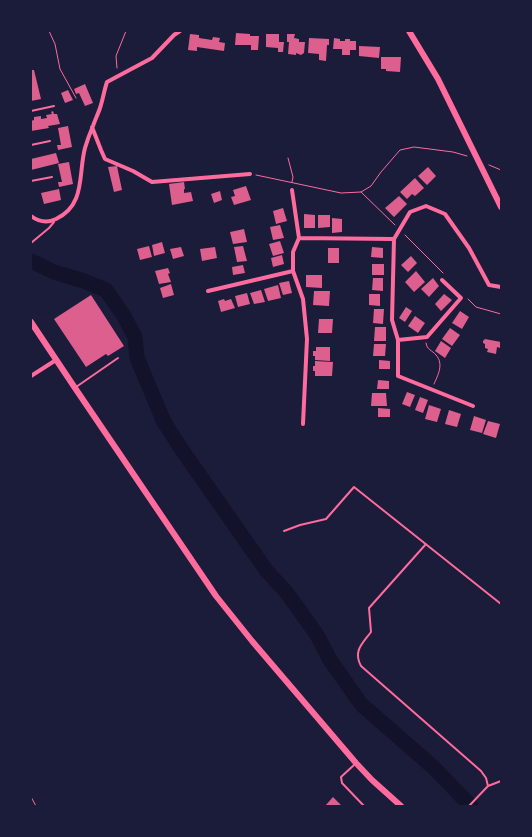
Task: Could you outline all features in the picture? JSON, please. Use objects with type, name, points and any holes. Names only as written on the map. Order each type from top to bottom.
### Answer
[{"type":"main road","points":[[409,31],[438,79],[501,207]]},
{"type":"main road","points":[[31,322],[216,596],[356,763],[401,806]]},
{"type":"street","points":[[31,216],[46,222],[56,220],[74,205],[85,150],[107,82],[152,58],[180,31]]},
{"type":"street","points":[[92,127],[100,150],[105,158],[152,182],[250,174]]},
{"type":"street","points":[[292,190],[299,238],[293,252],[292,271],[303,300],[307,339],[303,424]]},
{"type":"street","points":[[472,406],[398,376],[398,340],[392,320],[394,239],[410,212],[426,206],[445,214],[470,248],[489,285],[501,287]]},
{"type":"street","points":[[299,238],[394,239]]},
{"type":"street","points":[[208,292],[292,271]]},
{"type":"street","points":[[398,340],[427,337],[461,298],[442,280]]},
{"type":"street","points":[[31,376],[56,360]]},
{"type":"lane","points":[[31,111],[54,106]]},
{"type":"lane","points":[[31,145],[50,141]]},
{"type":"lane","points":[[31,181],[52,177]]},
{"type":"lane","points":[[31,243],[56,220]]},
{"type":"lane","points":[[75,388],[118,358]]},
{"type":"lane","points":[[284,531],[300,525],[326,520],[354,487],[501,604]]},
{"type":"lane","points":[[426,544],[370,608],[371,632],[358,648],[358,661],[361,666],[482,771],[488,786]]},
{"type":"lane","points":[[356,763],[341,777],[341,780],[364,806]]},
{"type":"lane","points":[[469,806],[488,786],[501,781]]},
{"type":"path","points":[[48,31],[55,44],[60,69],[76,98]]},
{"type":"path","points":[[117,72],[116,56],[126,31]]},
{"type":"path","points":[[250,174],[341,192],[361,192],[371,186],[400,150],[414,147],[475,156]]},
{"type":"path","points":[[288,158],[293,177],[292,190]]},
{"type":"path","points":[[361,192],[448,279]]},
{"type":"path","points":[[469,300],[476,307],[501,314]]},
{"type":"path","points":[[427,337],[425,344],[427,348],[440,361],[440,370],[431,389]]},
{"type":"path","points":[[31,797],[36,806]]},
{"type":"building","points":[[236,33],[259,36],[258,50],[251,50],[251,45],[235,45]]},
{"type":"building","points":[[190,34],[212,40],[213,37],[220,38],[219,42],[225,43],[224,51],[197,47],[197,51],[188,50]]},
{"type":"building","points":[[266,34],[279,34],[279,42],[284,42],[283,52],[278,52],[278,48],[266,47]]},
{"type":"building","points":[[287,34],[295,34],[294,38],[299,39],[299,42],[305,42],[304,53],[301,55],[296,53],[296,55],[288,54],[289,42],[287,42]]},
{"type":"building","points":[[309,38],[329,39],[326,61],[319,60],[319,54],[308,53]]},
{"type":"building","points":[[334,38],[340,39],[340,41],[350,39],[350,41],[356,41],[356,50],[350,50],[350,55],[342,55],[342,49],[333,49]]},
{"type":"building","points":[[359,46],[380,47],[379,58],[359,56]]},
{"type":"building","points":[[381,57],[401,57],[400,72],[381,69]]},
{"type":"building","points":[[31,70],[34,70],[41,99],[31,101]]},
{"type":"building","points":[[85,84],[93,103],[85,106],[79,93],[76,94],[74,89]]},
{"type":"building","points":[[68,90],[73,100],[65,103],[61,93]]},
{"type":"building","points":[[53,111],[54,114],[57,114],[60,124],[31,131],[31,121],[34,120],[34,117],[41,116],[41,119],[47,118],[46,115],[52,114],[51,112]]},
{"type":"building","points":[[68,126],[72,147],[58,150],[57,145],[61,145],[58,128]]},
{"type":"building","points":[[56,153],[59,163],[31,170],[31,159]]},
{"type":"building","points":[[69,162],[73,184],[59,187],[58,182],[62,182],[58,164]]},
{"type":"building","points":[[117,166],[122,190],[114,192],[108,167]]},
{"type":"building","points":[[428,167],[436,176],[427,185],[418,176]]},
{"type":"building","points":[[415,178],[424,188],[415,196],[412,194],[407,199],[400,192]]},
{"type":"building","points":[[184,182],[184,193],[191,192],[193,201],[172,205],[169,184]]},
{"type":"building","points":[[246,186],[251,200],[234,205],[231,197],[235,196],[233,190]]},
{"type":"building","points":[[59,189],[61,200],[44,204],[41,193]]},
{"type":"building","points":[[220,191],[222,200],[214,203],[211,194]]},
{"type":"building","points":[[399,196],[407,204],[394,217],[385,208]]},
{"type":"building","points":[[283,208],[287,221],[276,224],[273,211]]},
{"type":"building","points":[[304,214],[315,215],[315,228],[304,228]]},
{"type":"building","points":[[318,215],[330,215],[330,227],[318,228]]},
{"type":"building","points":[[332,218],[342,219],[342,232],[332,233]]},
{"type":"building","points":[[280,225],[284,238],[273,240],[270,227]]},
{"type":"building","points":[[244,229],[247,242],[233,244],[230,232]]},
{"type":"building","points":[[280,241],[284,253],[273,256],[269,244]]},
{"type":"building","points":[[162,242],[165,253],[154,256],[152,245]]},
{"type":"building","points":[[149,246],[152,257],[140,260],[137,249]]},
{"type":"building","points":[[243,246],[247,261],[237,262],[234,247]]},
{"type":"building","points":[[181,247],[184,256],[173,259],[170,249]]},
{"type":"building","points":[[215,247],[217,258],[202,261],[200,249]]},
{"type":"building","points":[[372,247],[383,248],[383,258],[371,257]]},
{"type":"building","points":[[328,248],[339,248],[339,263],[328,263]]},
{"type":"building","points":[[282,255],[284,264],[273,267],[271,258]]},
{"type":"building","points":[[411,256],[417,263],[408,272],[401,265]]},
{"type":"building","points":[[372,264],[384,264],[384,275],[372,275]]},
{"type":"building","points":[[243,265],[245,273],[233,275],[232,267]]},
{"type":"building","points":[[168,268],[171,282],[159,284],[155,271]]},
{"type":"building","points":[[416,271],[425,282],[414,292],[405,282]]},
{"type":"building","points":[[306,275],[322,275],[322,288],[306,287]]},
{"type":"building","points":[[373,278],[383,278],[383,291],[372,290]]},
{"type":"building","points":[[433,278],[439,286],[429,297],[421,289]]},
{"type":"building","points":[[289,281],[292,293],[283,295],[279,283]]},
{"type":"building","points":[[171,284],[174,295],[163,298],[160,288]]},
{"type":"building","points":[[278,285],[281,298],[268,301],[264,289]]},
{"type":"building","points":[[261,290],[265,302],[254,304],[250,293]]},
{"type":"building","points":[[314,291],[330,291],[329,306],[313,305]]},
{"type":"building","points":[[247,293],[250,304],[238,307],[235,296]]},
{"type":"building","points":[[369,294],[380,294],[380,306],[369,305]]},
{"type":"building","points":[[444,294],[452,300],[441,311],[435,304]]},
{"type":"building","points":[[91,295],[124,346],[108,356],[106,354],[86,367],[54,319]]},
{"type":"building","points":[[224,299],[225,301],[231,299],[235,308],[221,312],[218,301]]},
{"type":"building","points":[[406,307],[412,311],[405,322],[399,318]]},
{"type":"building","points":[[374,309],[384,309],[383,324],[373,323]]},
{"type":"building","points":[[460,311],[469,317],[462,329],[452,323]]},
{"type":"building","points":[[415,316],[425,323],[418,333],[408,326]]},
{"type":"building","points":[[319,319],[333,319],[332,333],[318,333]]},
{"type":"building","points":[[375,327],[386,327],[386,341],[374,341]]},
{"type":"building","points":[[450,328],[460,335],[452,346],[442,339]]},
{"type":"building","points":[[485,339],[501,342],[500,348],[497,347],[496,354],[487,352],[488,349],[485,348],[483,343]]},
{"type":"building","points":[[441,341],[451,348],[445,358],[435,351]]},
{"type":"building","points":[[374,344],[386,344],[385,356],[373,356]]},
{"type":"building","points":[[316,347],[330,347],[330,361],[315,360],[313,351],[316,351]]},
{"type":"building","points":[[379,360],[390,361],[390,369],[379,369]]},
{"type":"building","points":[[315,361],[333,362],[332,376],[315,376],[313,366],[315,366]]},
{"type":"building","points":[[378,380],[389,381],[389,389],[377,389]]},
{"type":"building","points":[[407,392],[415,395],[410,407],[402,404]]},
{"type":"building","points":[[372,393],[386,393],[387,406],[371,406]]},
{"type":"building","points":[[420,397],[428,400],[423,413],[415,410]]},
{"type":"building","points":[[429,405],[441,409],[437,422],[425,419]]},
{"type":"building","points":[[378,408],[390,409],[390,417],[378,417]]},
{"type":"building","points":[[449,410],[461,414],[457,427],[445,424]]},
{"type":"building","points":[[474,416],[486,420],[482,433],[470,430]]},
{"type":"building","points":[[488,421],[500,424],[496,438],[483,434]]},
{"type":"building","points":[[333,797],[342,806],[325,806]]},
{"type":"waterway","points":[[31,261],[54,272],[106,290],[124,316],[135,337],[137,358],[164,422],[266,570],[287,593],[317,635],[330,660],[361,704],[433,767],[471,806]]}]
